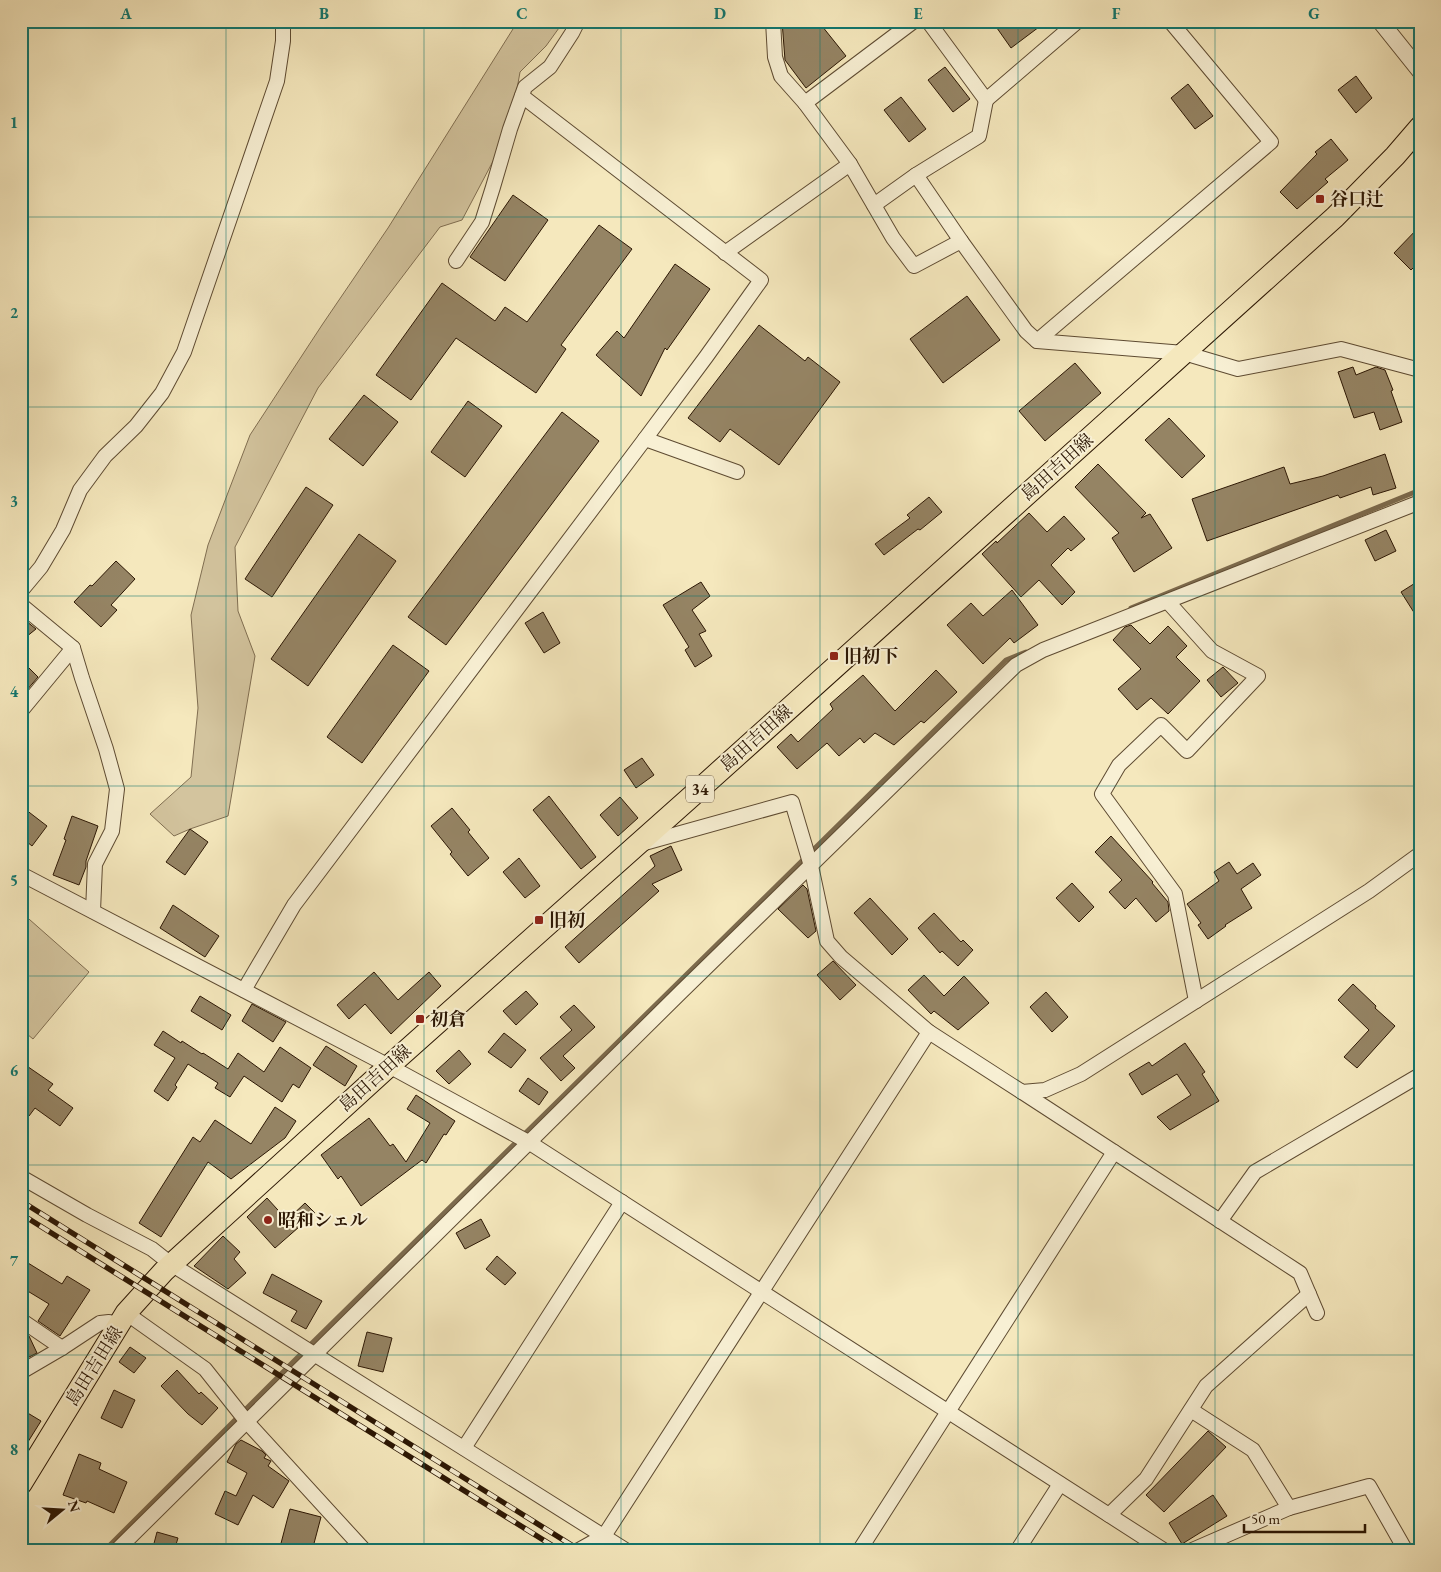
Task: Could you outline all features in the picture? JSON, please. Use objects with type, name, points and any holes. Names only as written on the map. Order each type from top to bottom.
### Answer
[{"type":"main road","name":"島田吉田線","points":[[21,1484],[123,1319],[171,1264],[1335,217],[1395,156],[1420,126]]},
{"type":"street","points":[[21,591],[41,567],[63,530],[80,490],[105,456],[136,426],[162,393],[184,352],[277,80],[283,40],[283,21]]},
{"type":"street","points":[[456,261],[482,222],[510,129],[525,87],[550,67],[578,21]]},
{"type":"street","points":[[773,21],[775,57],[782,76],[805,103],[850,164],[893,238],[914,266],[961,241]]},
{"type":"street","points":[[805,103],[914,21]]},
{"type":"street","points":[[928,21],[986,100]]},
{"type":"street","points":[[874,205],[916,175],[978,136],[986,100],[1078,21]]},
{"type":"street","points":[[1037,341],[1271,142],[1170,21]]},
{"type":"street","points":[[1380,21],[1420,71]]},
{"type":"street","points":[[244,990],[294,905],[645,439],[761,280],[522,96]]},
{"type":"street","points":[[726,253],[850,164]]},
{"type":"street","points":[[916,175],[1026,331],[1037,341],[1184,353],[1238,369],[1341,349],[1420,370]]},
{"type":"street","points":[[645,439],[737,472]]},
{"type":"street","points":[[116,1551],[680,993],[1016,665],[1043,650],[1420,502]]},
{"type":"street","points":[[1168,602],[1212,651],[1258,676],[1187,751],[1161,726],[1119,765],[1102,794],[1175,894],[1196,1001]]},
{"type":"street","points":[[21,605],[74,648],[117,789],[112,831],[96,864],[92,912]]},
{"type":"street","points":[[21,711],[74,648]]},
{"type":"street","points":[[635,846],[792,802],[811,866],[827,941],[842,958],[929,1032],[1300,1273],[1317,1313]]},
{"type":"street","points":[[1022,1092],[1045,1090],[1081,1074],[1369,891],[1420,854]]},
{"type":"street","points":[[21,874],[389,1066],[530,1143],[1165,1551]]},
{"type":"street","points":[[577,1551],[604,1536],[929,1032]]},
{"type":"street","points":[[1220,1221],[1255,1172],[1420,1075]]},
{"type":"street","points":[[859,1551],[1114,1152]]},
{"type":"street","points":[[21,1177],[86,1215],[152,1249],[171,1264],[627,1551]]},
{"type":"street","points":[[464,1448],[622,1202]]},
{"type":"street","points":[[1109,1515],[1146,1479],[1206,1386],[1309,1294]]},
{"type":"street","points":[[21,1372],[100,1323],[123,1319],[205,1370],[247,1422],[365,1551]]},
{"type":"street","points":[[21,1320],[62,1348]]},
{"type":"street","points":[[1191,1410],[1253,1450],[1289,1508]]},
{"type":"street","points":[[1017,1551],[1060,1484]]},
{"type":"street","points":[[1190,1551],[1289,1508],[1369,1486],[1406,1551]]},
{"type":"shaded area","points":[[518,21],[564,21],[546,46],[520,72],[510,129],[462,220],[440,227],[318,388],[235,547],[238,611],[255,656],[228,816],[174,836],[150,814],[191,777],[198,708],[191,615],[208,545],[250,435],[388,228]]},
{"type":"shaded area","points":[[21,912],[89,972],[33,1039],[21,1029]]},
{"type":"building","points":[[782,21],[818,21],[846,56],[806,88],[785,60]]},
{"type":"building","points":[[992,21],[1047,21],[1011,48]]},
{"type":"building","points":[[945,67],[970,99],[953,112],[928,80]]},
{"type":"building","points":[[1356,76],[1372,98],[1356,113],[1338,90]]},
{"type":"building","points":[[1188,84],[1213,116],[1195,129],[1171,98]]},
{"type":"building","points":[[901,97],[926,129],[909,142],[884,110]]},
{"type":"building","points":[[1331,139],[1348,160],[1325,179],[1328,182],[1297,209],[1280,192],[1317,154],[1315,152]]},
{"type":"building","points":[[513,195],[548,220],[505,281],[470,257]]},
{"type":"building","points":[[599,225],[632,249],[561,345],[566,349],[536,393],[456,338],[411,400],[376,375],[442,283],[495,321],[505,307],[527,322]]},
{"type":"building","points":[[1420,226],[1420,261],[1411,270],[1394,253]]},
{"type":"building","points":[[675,264],[710,289],[667,350],[665,348],[641,396],[596,355],[617,331],[624,338]]},
{"type":"building","points":[[967,296],[1000,340],[943,383],[910,339]]},
{"type":"building","points":[[759,325],[805,361],[808,357],[840,382],[779,465],[730,429],[720,442],[688,418]]},
{"type":"building","points":[[1075,363],[1101,393],[1045,441],[1019,411]]},
{"type":"building","points":[[1353,367],[1356,375],[1376,367],[1385,370],[1402,422],[1380,430],[1374,412],[1354,418],[1338,372]]},
{"type":"building","points":[[364,395],[398,422],[363,466],[329,439]]},
{"type":"building","points":[[468,401],[502,426],[465,477],[431,452]]},
{"type":"building","points":[[562,412],[599,441],[446,645],[408,617]]},
{"type":"building","points":[[1169,418],[1205,456],[1182,478],[1145,440]]},
{"type":"building","points":[[1385,454],[1396,488],[1373,495],[1371,487],[1340,498],[1338,495],[1207,541],[1192,499],[1284,467],[1290,484],[1323,476]]},
{"type":"building","points":[[1098,464],[1146,513],[1141,518],[1150,514],[1172,548],[1134,572],[1112,538],[1119,533],[1075,487]]},
{"type":"building","points":[[306,487],[333,505],[272,597],[245,579]]},
{"type":"building","points":[[929,497],[942,512],[884,555],[875,544],[910,518],[907,515]]},
{"type":"building","points":[[1029,513],[1047,532],[1064,516],[1085,539],[1071,551],[1068,548],[1051,565],[1075,592],[1062,605],[1039,580],[1021,597],[982,554],[996,541],[997,543]]},
{"type":"building","points":[[1386,530],[1396,551],[1375,561],[1365,540]]},
{"type":"building","points":[[359,534],[396,561],[308,686],[271,659]]},
{"type":"building","points":[[116,561],[135,579],[111,605],[117,610],[101,627],[74,602]]},
{"type":"building","points":[[1420,580],[1420,622],[1401,592]]},
{"type":"building","points":[[701,582],[710,596],[692,610],[706,631],[699,634],[712,656],[695,667],[685,650],[689,647],[663,605]]},
{"type":"building","points":[[1012,590],[1038,625],[1014,643],[1010,638],[983,664],[947,625],[971,603],[983,616]]},
{"type":"building","points":[[543,612],[560,643],[544,653],[525,623]]},
{"type":"building","points":[[21,617],[36,629],[21,641]]},
{"type":"building","points":[[1131,625],[1150,644],[1168,626],[1187,646],[1176,657],[1200,681],[1168,714],[1151,698],[1137,710],[1118,689],[1141,669],[1113,640],[1125,627]]},
{"type":"building","points":[[393,645],[429,671],[362,763],[327,737]]},
{"type":"building","points":[[21,660],[38,677],[21,697]]},
{"type":"building","points":[[1223,667],[1238,683],[1221,697],[1207,680]]},
{"type":"building","points":[[936,670],[957,692],[924,723],[921,721],[894,745],[875,733],[864,743],[860,738],[839,756],[827,743],[797,769],[777,747],[791,734],[798,742],[833,709],[830,704],[863,675],[895,711]]},
{"type":"building","points":[[642,758],[654,775],[636,788],[624,770]]},
{"type":"building","points":[[549,796],[596,857],[581,869],[533,810]]},
{"type":"building","points":[[620,797],[638,818],[618,836],[600,815]]},
{"type":"building","points":[[21,806],[47,826],[32,846],[21,837]]},
{"type":"building","points":[[452,808],[489,858],[468,876],[431,826]]},
{"type":"building","points":[[72,816],[98,826],[79,885],[53,875],[66,840],[64,839]]},
{"type":"building","points":[[190,829],[208,842],[185,875],[166,862]]},
{"type":"building","points":[[1111,836],[1153,882],[1168,902],[1169,911],[1156,922],[1136,898],[1125,909],[1109,892],[1122,880],[1095,852]]},
{"type":"building","points":[[671,846],[682,870],[652,884],[659,891],[579,963],[565,947],[655,866],[650,856]]},
{"type":"building","points":[[519,858],[540,886],[525,898],[503,872]]},
{"type":"building","points":[[1229,862],[1237,874],[1253,863],[1261,875],[1241,889],[1252,908],[1225,925],[1208,939],[1198,925],[1201,923],[1187,904],[1219,881],[1214,872]]},
{"type":"building","points":[[1072,883],[1094,907],[1079,922],[1056,898]]},
{"type":"building","points":[[803,885],[807,889],[816,931],[808,938],[778,909]]},
{"type":"building","points":[[870,898],[908,939],[892,955],[854,913]]},
{"type":"building","points":[[173,905],[219,936],[205,957],[160,928]]},
{"type":"building","points":[[934,913],[961,942],[963,940],[973,950],[958,966],[942,951],[940,953],[918,928]]},
{"type":"building","points":[[833,961],[856,985],[840,1000],[817,975]]},
{"type":"building","points":[[374,972],[398,1000],[429,972],[441,986],[391,1034],[365,1004],[349,1019],[337,1005]]},
{"type":"building","points":[[924,975],[944,996],[964,976],[989,1003],[958,1030],[934,1011],[931,1014],[908,990]]},
{"type":"building","points":[[1353,984],[1395,1026],[1357,1068],[1344,1057],[1369,1030],[1338,1000]]},
{"type":"building","points":[[526,991],[538,1004],[516,1025],[503,1011]]},
{"type":"building","points":[[1046,992],[1068,1017],[1052,1032],[1030,1007]]},
{"type":"building","points":[[200,996],[231,1015],[222,1030],[191,1011]]},
{"type":"building","points":[[252,1004],[286,1022],[273,1042],[242,1021]]},
{"type":"building","points":[[574,1005],[595,1027],[563,1056],[575,1068],[561,1081],[540,1058],[572,1030],[560,1017]]},
{"type":"building","points":[[163,1031],[228,1069],[238,1053],[264,1072],[280,1047],[311,1068],[299,1088],[293,1084],[282,1102],[244,1076],[230,1097],[215,1088],[218,1083],[188,1064],[168,1101],[154,1091],[175,1058],[154,1045]]},
{"type":"building","points":[[504,1033],[526,1050],[511,1068],[488,1052]]},
{"type":"building","points":[[1185,1043],[1205,1072],[1202,1074],[1219,1101],[1170,1130],[1157,1117],[1191,1095],[1177,1074],[1142,1095],[1129,1074],[1149,1062],[1152,1066]]},
{"type":"building","points":[[326,1046],[357,1066],[345,1086],[313,1065]]},
{"type":"building","points":[[459,1050],[471,1064],[449,1084],[436,1071]]},
{"type":"building","points":[[21,1062],[53,1084],[48,1090],[73,1108],[60,1126],[35,1108],[29,1116],[21,1111]]},
{"type":"building","points":[[528,1078],[548,1092],[539,1105],[519,1091]]},
{"type":"building","points":[[416,1095],[455,1121],[446,1135],[444,1134],[426,1163],[422,1160],[361,1206],[341,1176],[338,1179],[321,1155],[369,1118],[390,1146],[393,1144],[406,1162],[430,1123],[407,1109]]},
{"type":"building","points":[[275,1107],[296,1121],[285,1138],[231,1179],[208,1162],[161,1237],[139,1223],[193,1137],[200,1142],[215,1120],[251,1144]]},
{"type":"building","points":[[267,1198],[287,1220],[305,1203],[315,1213],[275,1248],[247,1217]]},
{"type":"building","points":[[481,1219],[490,1236],[465,1249],[456,1233]]},
{"type":"building","points":[[223,1236],[240,1252],[234,1259],[246,1273],[228,1289],[194,1266]]},
{"type":"building","points":[[497,1256],[516,1273],[505,1285],[486,1269]]},
{"type":"building","points":[[28,1263],[62,1284],[67,1276],[90,1290],[60,1336],[38,1321],[49,1304],[21,1287],[21,1274]]},
{"type":"building","points":[[272,1274],[322,1301],[306,1329],[291,1321],[297,1311],[263,1293]]},
{"type":"building","points":[[21,1331],[29,1336],[37,1353],[21,1361]]},
{"type":"building","points":[[367,1332],[392,1338],[383,1372],[358,1366]]},
{"type":"building","points":[[130,1347],[146,1358],[134,1373],[119,1362]]},
{"type":"building","points":[[177,1370],[199,1394],[201,1392],[218,1408],[202,1425],[188,1414],[161,1386]]},
{"type":"building","points":[[114,1390],[135,1400],[122,1428],[101,1418]]},
{"type":"building","points":[[21,1409],[41,1421],[21,1453]]},
{"type":"building","points":[[1208,1431],[1226,1447],[1164,1512],[1146,1495]]},
{"type":"building","points":[[241,1440],[262,1451],[266,1455],[264,1458],[271,1461],[268,1466],[289,1481],[273,1508],[253,1495],[238,1525],[215,1514],[225,1491],[236,1496],[247,1473],[227,1462],[236,1444]]},
{"type":"building","points":[[79,1454],[101,1463],[99,1469],[127,1482],[114,1513],[87,1501],[86,1503],[63,1495]]},
{"type":"building","points":[[1213,1495],[1227,1516],[1182,1544],[1169,1523]]},
{"type":"building","points":[[290,1509],[321,1517],[312,1551],[279,1551]]},
{"type":"building","points":[[157,1532],[178,1538],[174,1551],[152,1551]]},
{"type":"waterway","points":[[1131,608],[1420,490]]},
{"type":"waterway","points":[[104,1551],[307,1348],[1006,660],[1026,652]]},
{"type":"railway","points":[[21,1201],[581,1551]]},
{"type":"railway","points":[[21,1214],[561,1551]]},
{"type":"place","name":"谷口辻","points":[[1320,199]]},
{"type":"place","name":"旧初下","points":[[834,656]]},
{"type":"place","name":"旧初","points":[[539,920]]},
{"type":"place","name":"初倉","points":[[420,1019]]},
{"type":"place","name":"昭和シェル","points":[[268,1220]]}]
